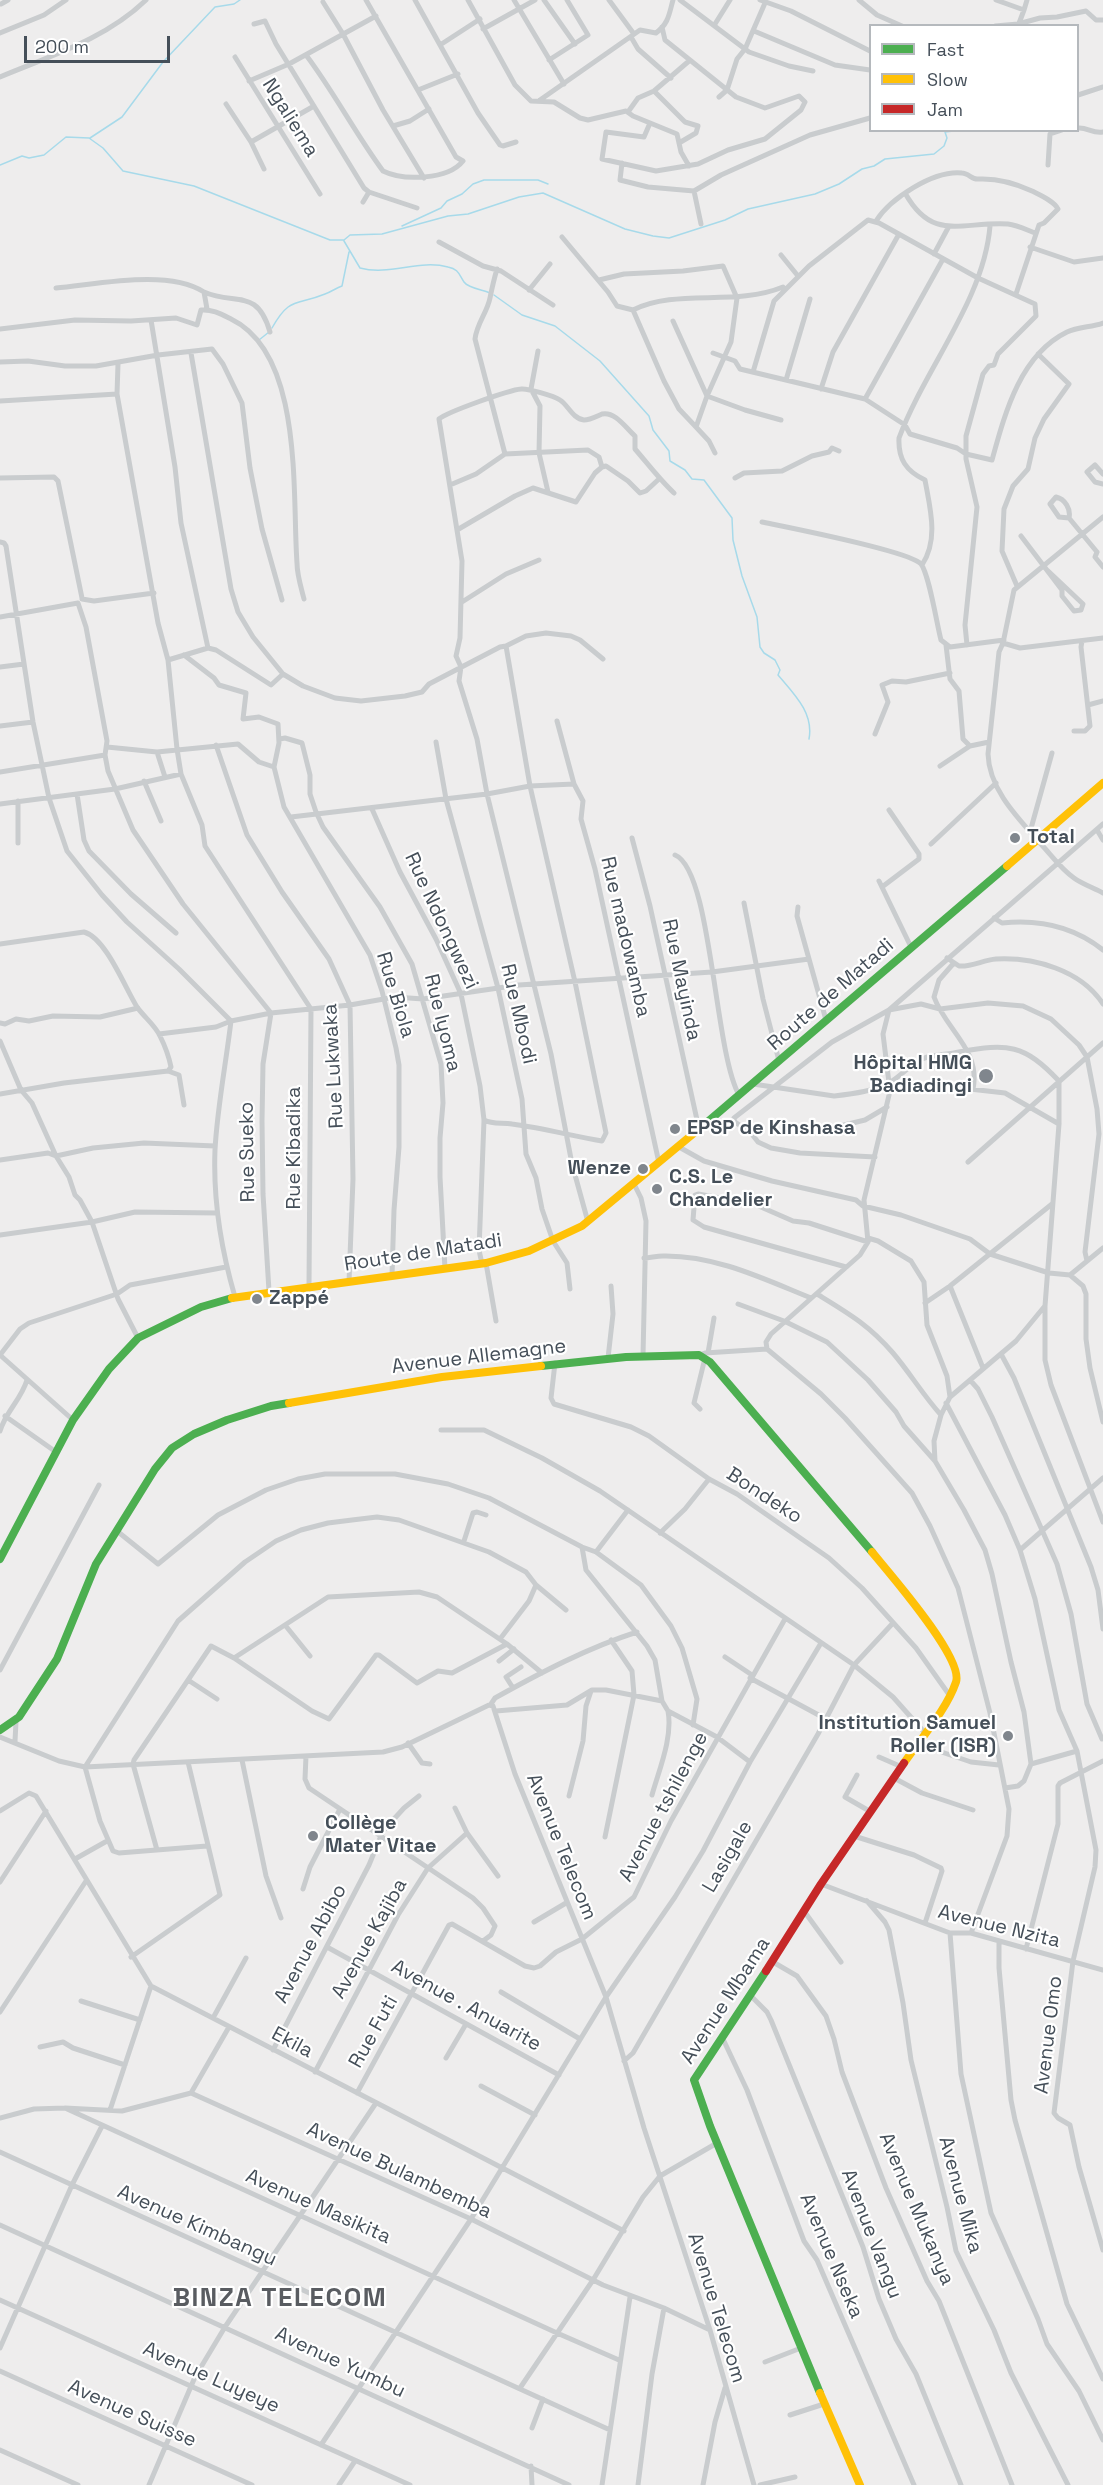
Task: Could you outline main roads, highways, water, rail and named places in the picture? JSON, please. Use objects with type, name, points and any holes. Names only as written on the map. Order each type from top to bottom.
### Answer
[{"type":"main road","name":"Route de Matadi","points":[[0,1559],[73,1420],[103,1376],[138,1338],[201,1307],[235,1297],[484,1264],[529,1251],[588,1222],[679,1147],[1103,783]]},
{"type":"main road","name":"Avenue Allemagne","points":[[0,1730],[16,1722],[57,1659],[96,1564],[167,1453],[194,1434],[227,1420],[271,1406],[344,1392],[555,1363],[643,1356],[704,1355],[795,1459],[909,1596],[942,1640],[957,1672],[957,1680],[950,1696]]},
{"type":"main road","name":"Avenue Mbama","points":[[860,2485],[801,2348],[741,2195],[717,2143],[694,2080],[751,1996],[821,1884],[950,1696]]},
{"type":"waterway","points":[[90,138],[122,117],[163,62],[215,7],[234,4],[240,0]]},
{"type":"waterway","points":[[0,165],[22,156],[29,158],[44,155],[66,137],[89,138],[103,148],[123,171],[194,186],[330,240],[344,240],[350,235],[382,234],[448,216],[468,214],[519,197],[543,193],[625,229],[669,238],[725,220],[748,209],[815,194],[885,159],[934,154],[944,146],[947,138],[945,132]]},
{"type":"waterway","points":[[402,226],[441,208],[447,201],[462,194],[473,184],[484,180],[538,180],[548,184]]},
{"type":"waterway","points":[[344,241],[360,268],[382,270],[426,265],[448,267],[457,271],[469,286],[490,293]]},
{"type":"waterway","points":[[272,328],[289,306],[342,286],[349,252]]},
{"type":"waterway","points":[[494,295],[522,315],[555,326],[600,361],[649,416],[653,430],[669,451],[670,461],[685,470],[692,479],[704,480],[732,518],[733,540],[742,576],[757,617],[760,647],[764,653],[775,660],[780,670],[778,675],[806,712],[809,721],[809,739]]},
{"type":"waterway","points":[[259,340],[269,332]]},
{"type":"place","name":"Total","points":[[1015,838]]},
{"type":"place","name":"Hôpital HMG Badiadingi","points":[[986,1076]]},
{"type":"place","name":"EPSP de Kinshasa","points":[[675,1129]]},
{"type":"place","name":"Wenze","points":[[643,1169]]},
{"type":"place","name":"C.S. Le Chandelier","points":[[657,1189]]},
{"type":"place","name":"Zappé","points":[[257,1299]]},
{"type":"place","name":"Institution Samuel Roller (ISR)","points":[[1008,1736]]},
{"type":"place","name":"Collège Mater Vitae","points":[[313,1836]]},
{"type":"district","name":"BINZA TELECOM","points":[[280,2299]]}]
